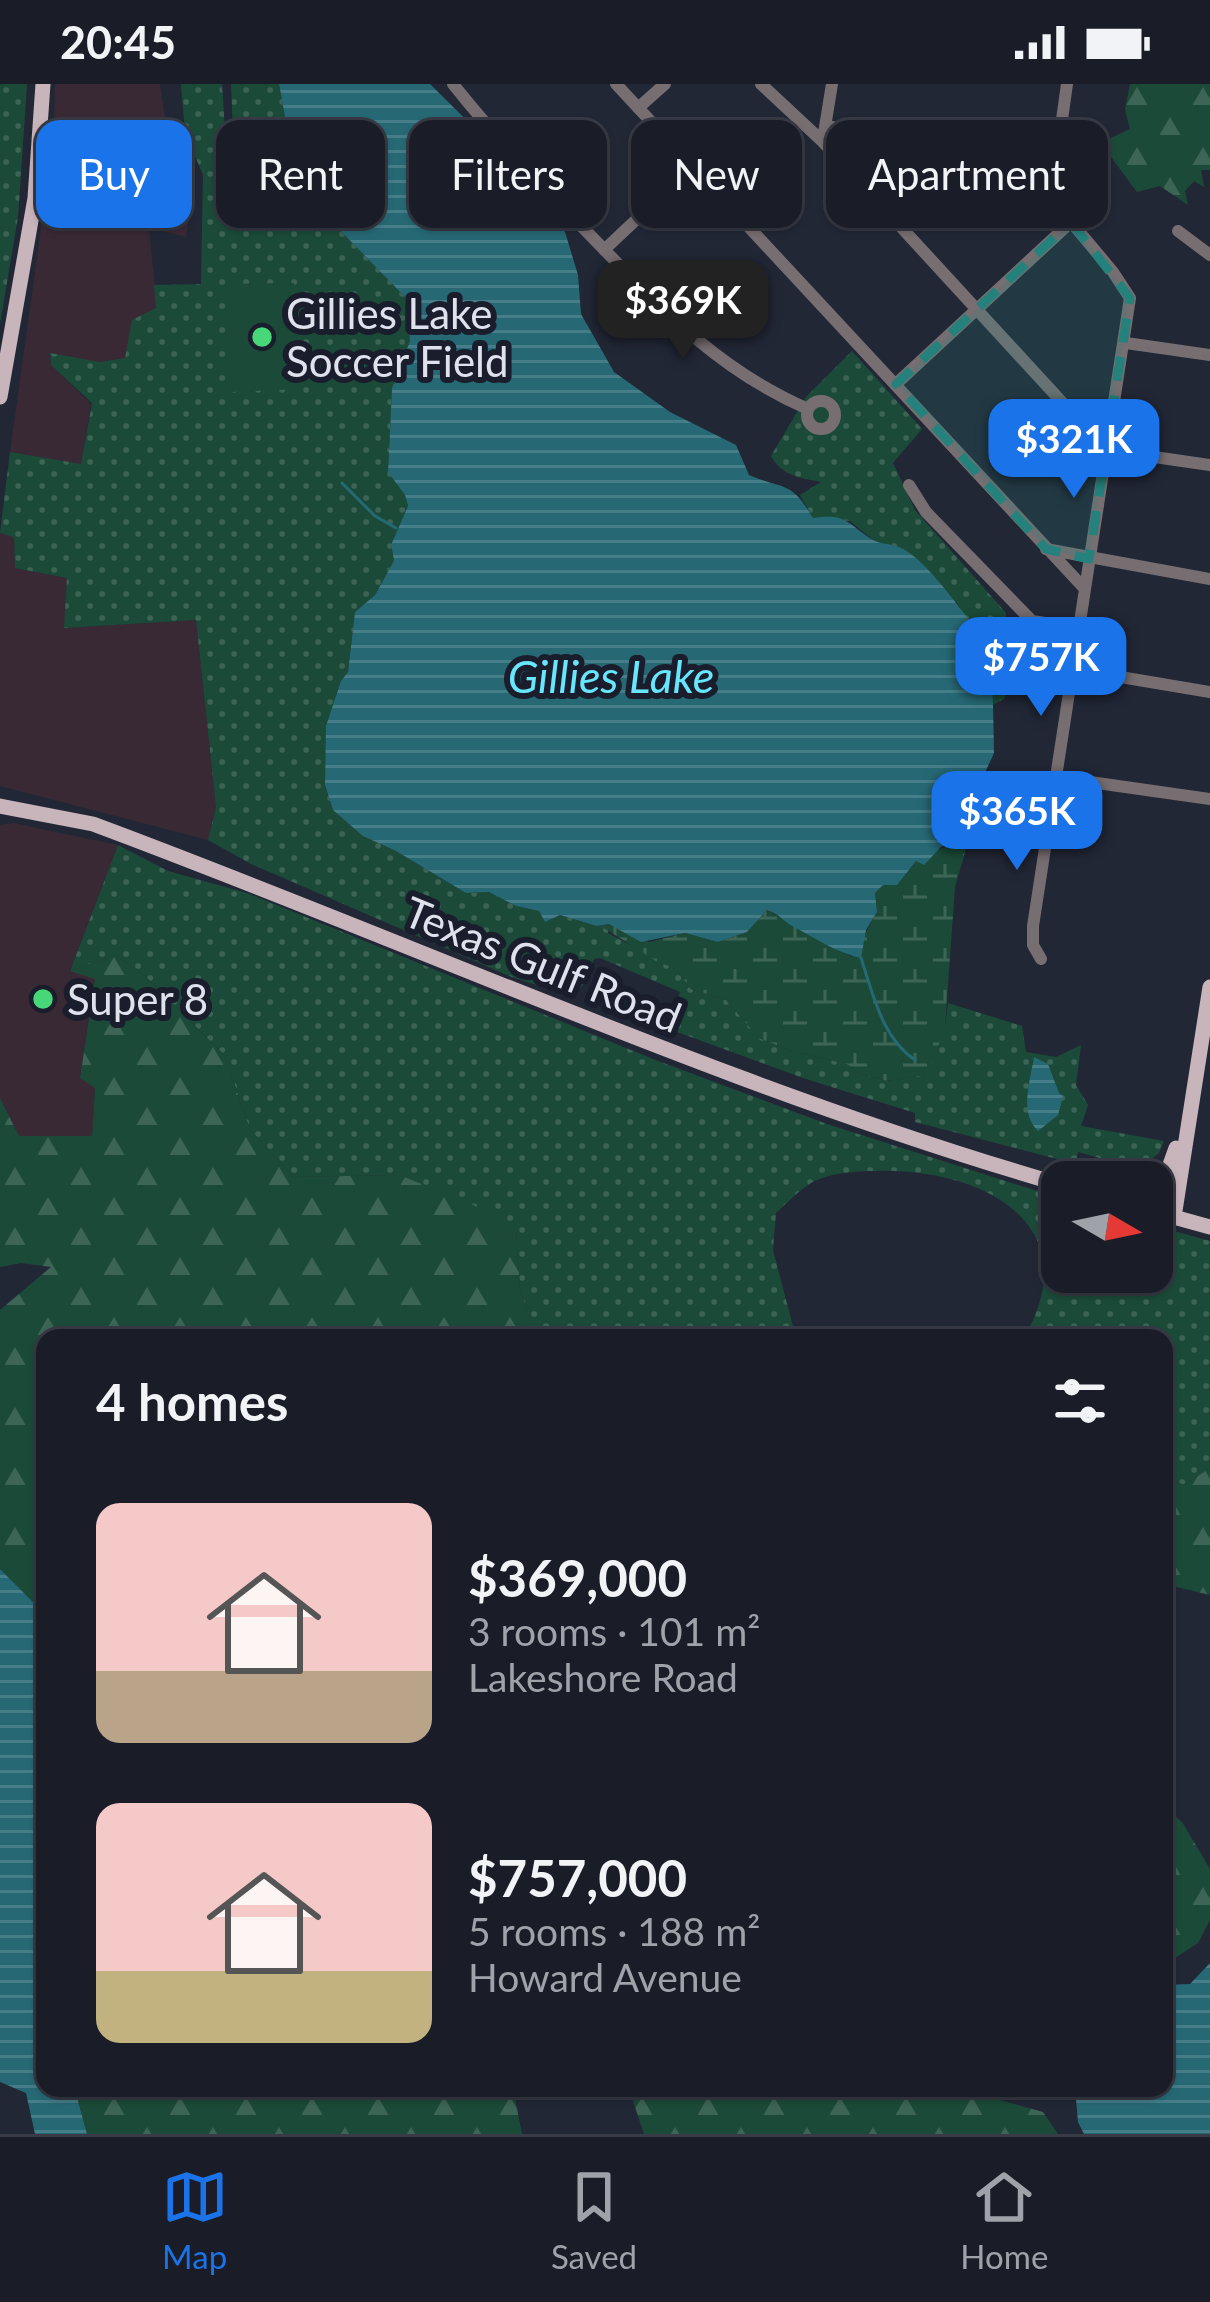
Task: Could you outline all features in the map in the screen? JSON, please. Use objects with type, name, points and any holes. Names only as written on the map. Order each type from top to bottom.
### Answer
[{"type":"main road","points":[[0,397],[34,198],[43,84]]},
{"type":"main road","name":"Texas Gulf Road","points":[[4,809],[93,824],[723,1074],[928,1146],[1041,1179]]},
{"type":"main road","points":[[1210,987],[1174,1217],[1210,1227]]},
{"type":"main road","points":[[1173,1161],[1184,1110],[1195,1089]]},
{"type":"street","points":[[453,84],[496,138],[713,356],[770,393],[808,409]]},
{"type":"street","points":[[616,84],[649,120]]},
{"type":"street","points":[[638,108],[665,84]]},
{"type":"street","points":[[761,84],[824,133],[1106,450],[1210,465]]},
{"type":"street","points":[[824,133],[832,84]]},
{"type":"street","points":[[1062,120],[1067,84]]},
{"type":"street","points":[[604,250],[631,225]]},
{"type":"street","points":[[749,228],[1084,588]]},
{"type":"street","points":[[896,384],[1065,228]]},
{"type":"street","points":[[1041,959],[1033,945],[1033,926],[1130,298],[1076,228]]},
{"type":"street","points":[[1178,231],[1210,255]]},
{"type":"street","points":[[1126,343],[1210,355]]},
{"type":"street","points":[[909,485],[926,512],[1032,621],[1079,628]]},
{"type":"street","points":[[1046,549],[1210,579]]},
{"type":"street","points":[[1073,670],[1210,692]]},
{"type":"street","points":[[1055,777],[1210,799]]},
{"type":"highlighted area","points":[[1071,222],[1130,298],[1089,559],[1046,549],[896,384]]},
{"type":"shaded area","points":[[55,84],[160,84],[165,120],[54,120]]},
{"type":"shaded area","points":[[41,228],[149,228],[157,308],[125,358],[100,362],[50,354],[51,365],[91,404],[81,465],[10,452]]},
{"type":"shaded area","points":[[149,228],[187,228],[186,237]]},
{"type":"shaded area","points":[[0,533],[14,536],[15,568],[68,578],[64,628],[196,620],[216,807],[208,840],[0,786]]},
{"type":"shaded area","points":[[13,823],[118,845],[70,970],[95,979],[80,1077],[95,1088],[92,1136],[19,1136],[0,1098],[0,825]]},
{"type":"green space","points":[[0,84],[27,84],[18,217],[0,324]]},
{"type":"green space","points":[[181,84],[222,84],[224,120],[216,120],[216,228],[338,228],[405,297],[410,341],[392,388],[388,471],[408,506],[391,545],[394,560],[390,568],[375,595],[355,612],[348,672],[337,691],[326,751],[325,785],[333,810],[364,836],[466,893],[489,892],[539,911],[545,922],[560,915],[597,926],[609,924],[608,933],[676,969],[691,989],[726,1000],[759,1038],[847,1064],[861,1074],[887,1081],[928,1074],[948,1003],[1022,1026],[1026,1052],[1056,1057],[1081,1045],[1076,1085],[1088,1105],[1081,1126],[1164,1141],[1159,1153],[1149,1161],[1110,1161],[1078,1152],[1076,1161],[1064,1161],[915,1122],[915,1113],[803,1078],[598,1003],[610,988],[673,1012],[680,992],[600,958],[594,959],[573,997],[512,977],[251,864],[208,840],[216,807],[196,620],[64,628],[67,578],[15,568],[14,537],[0,533],[10,452],[81,464],[92,403],[51,365],[50,353],[100,362],[125,358],[132,320],[156,308],[154,285],[201,284],[203,175],[192,149],[192,120],[184,120]]},
{"type":"green space","points":[[231,84],[279,84],[285,117],[232,120]]},
{"type":"green space","points":[[1130,84],[1210,84],[1210,170],[1201,170],[1204,187],[1194,181],[1185,191],[1188,205],[1160,186],[1137,192],[1111,157],[1109,139],[1130,129],[1125,109]]},
{"type":"green space","name":"Gillies Lake Soccer Field","points":[[294,283],[298,389],[231,392],[225,284]]},
{"type":"green space","points":[[852,351],[922,429],[893,463],[915,510],[1006,613],[1005,698],[993,705],[992,668],[984,648],[965,624],[960,607],[932,575],[893,545],[878,544],[850,521],[813,518],[800,495],[821,482],[786,472],[771,456],[806,397]]},
{"type":"green space","points":[[970,835],[955,887],[945,1026],[929,1074],[887,1081],[759,1038],[726,1000],[691,989],[676,969],[604,928],[609,924],[649,942],[685,933],[718,942],[747,932],[767,910],[852,957],[877,912],[875,893],[883,885],[897,885],[916,861]]},
{"type":"green space","points":[[118,845],[168,871],[247,893],[653,1059],[827,1124],[1041,1192],[1041,1256],[1033,1233],[1013,1209],[985,1191],[913,1172],[834,1175],[807,1186],[776,1213],[773,1250],[794,1329],[533,1329],[520,1289],[516,1230],[399,1175],[293,1177],[250,1130],[225,1056],[145,976],[115,955],[70,971]]},
{"type":"green space","points":[[115,955],[145,976],[225,1056],[250,1130],[293,1177],[399,1175],[470,1203],[516,1230],[520,1289],[533,1329],[36,1329],[36,1605],[0,1569],[0,1310],[51,1267],[21,1263],[0,1267],[0,1098],[19,1136],[92,1136],[95,1088],[80,1078],[95,979],[70,971]]},
{"type":"green space","points":[[1173,1231],[1210,1241],[1210,1468],[1184,1485],[1173,1481],[1173,1329],[1028,1329],[1041,1293],[1173,1293]]},
{"type":"green space","points":[[1210,1468],[1210,1595],[1173,1586],[1173,1481],[1184,1485]]},
{"type":"green space","points":[[1173,1814],[1210,1869],[1210,1920],[1198,1943],[1173,1959]]},
{"type":"green space","points":[[79,2097],[515,2097],[522,2134],[87,2134]]},
{"type":"green space","points":[[635,2097],[989,2097],[1043,2112],[1058,2134],[644,2134]]},
{"type":"water","name":"Gillies Lake","points":[[279,84],[430,84],[466,120],[409,120],[409,228],[562,228],[578,275],[581,314],[614,372],[670,412],[736,445],[749,475],[792,492],[813,518],[841,519],[873,540],[910,553],[967,617],[965,624],[977,635],[992,668],[994,753],[983,777],[981,801],[970,835],[941,847],[924,865],[916,861],[897,885],[883,885],[875,893],[877,912],[866,930],[861,958],[826,945],[767,910],[747,932],[718,942],[685,933],[641,942],[609,924],[597,926],[560,915],[545,922],[539,911],[489,892],[466,893],[363,836],[333,810],[325,785],[326,726],[348,672],[355,612],[375,595],[394,560],[391,545],[408,506],[388,472],[392,388],[410,341],[405,297],[338,228],[385,228],[385,120],[285,117]]},
{"type":"water","points":[[1034,1057],[1048,1064],[1063,1096],[1058,1115],[1038,1131],[1027,1106]]},
{"type":"water","points":[[0,1569],[36,1605],[36,2097],[79,2097],[87,2134],[35,2134],[26,2093],[0,2082]]},
{"type":"water","points":[[1210,1963],[1210,2134],[1084,2134],[1076,2097],[1173,2097],[1173,1985],[1190,1984]]},
{"type":"waterway","points":[[342,483],[375,516],[396,528]]},
{"type":"waterway","points":[[861,958],[887,1028],[915,1060]]},
{"type":"place","name":"Gillies Lake Soccer Field","points":[[262,337]]},
{"type":"place","name":"Super 8","points":[[43,999]]}]
